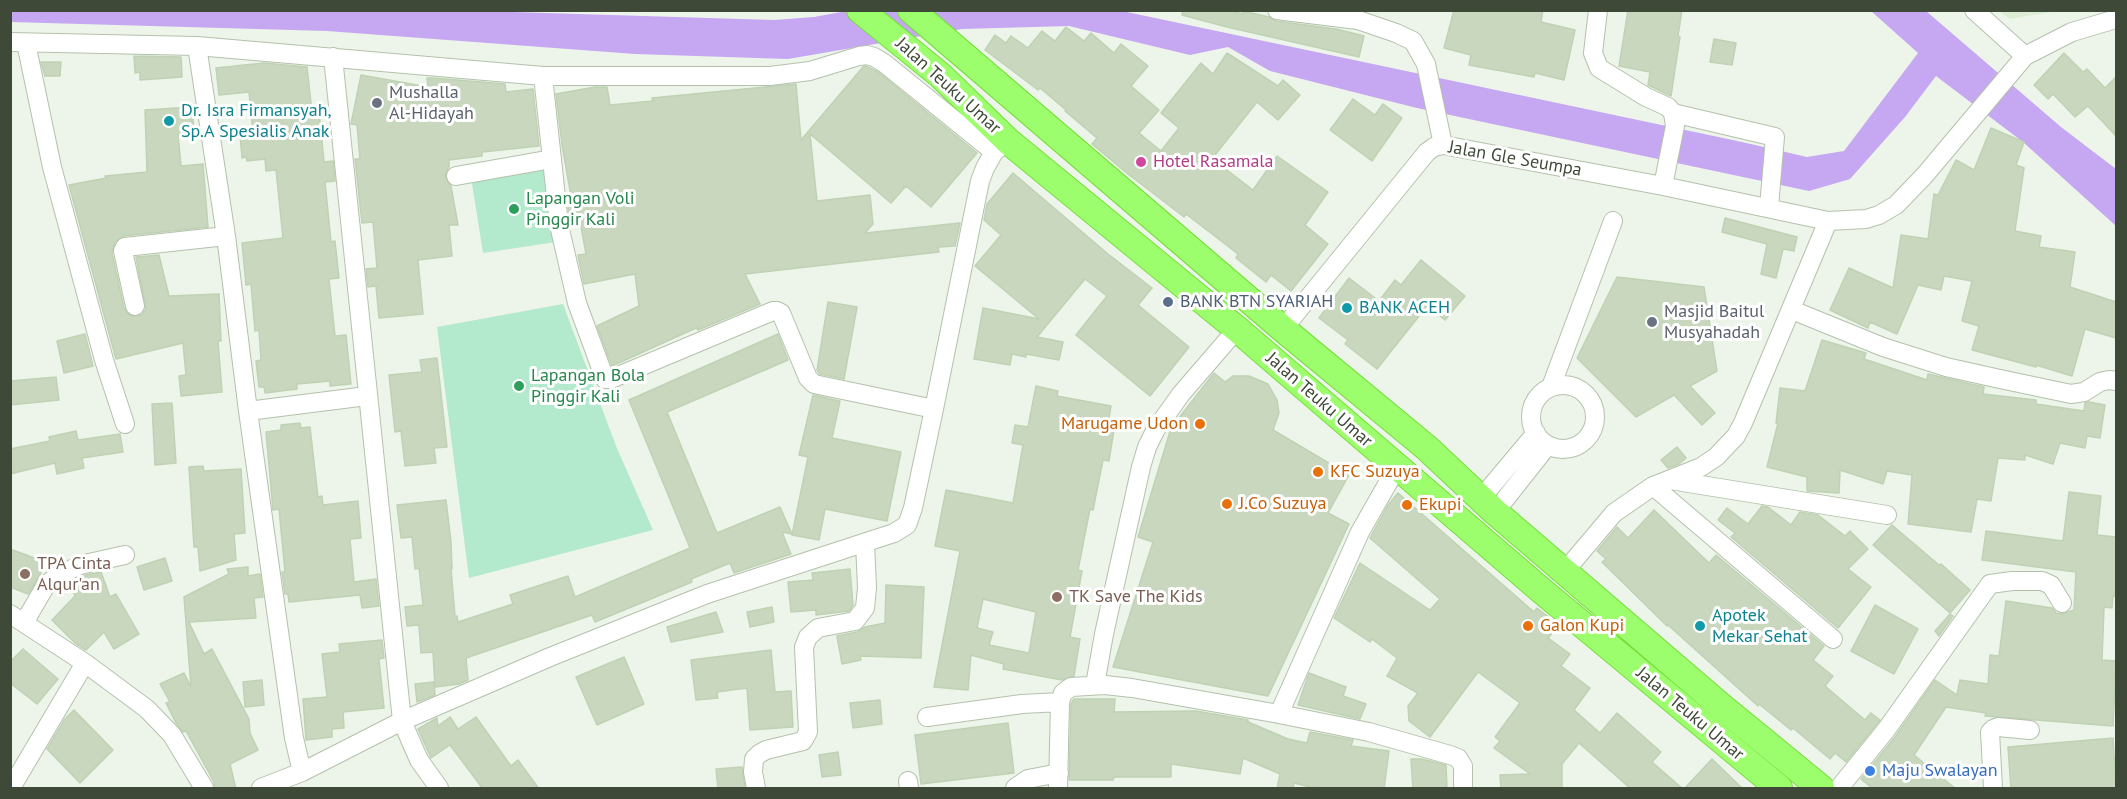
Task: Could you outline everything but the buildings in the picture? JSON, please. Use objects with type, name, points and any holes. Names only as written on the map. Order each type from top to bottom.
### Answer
[{"type":"highway","name":"Jalan Teuku Umar","points":[[860,10],[940,75],[1001,146],[1237,329],[1779,789]]},
{"type":"highway","name":"Jalan Teuku Umar","points":[[911,10],[1283,329],[1435,455],[1487,505],[1821,789]]},
{"type":"street","points":[[1277,10],[1359,15],[1407,38],[1416,46],[1426,64],[1443,145]]},
{"type":"street","points":[[1598,10],[1593,53],[1599,68],[1646,97],[1668,107],[1674,120],[1666,178]]},
{"type":"street","points":[[1974,10],[2025,56]]},
{"type":"street","name":"Jalan Gle Seumpa","points":[[1283,329],[1427,152],[1434,147],[1443,145],[1666,178],[1768,207],[1828,221],[1866,219],[1879,215],[1896,205],[2025,56],[2072,32],[2116,19]]},
{"type":"street","points":[[125,424],[104,360],[18,43],[197,46],[543,76],[770,76],[810,71],[867,56],[884,63],[1001,146],[984,168],[980,181],[913,508],[907,525],[894,533],[865,543],[706,594],[550,657],[402,721],[302,772],[261,789]]},
{"type":"street","points":[[197,46],[226,236],[294,738],[302,772]]},
{"type":"street","points":[[333,57],[402,721],[419,760],[439,789]]},
{"type":"street","points":[[543,76],[559,225],[577,303],[605,379],[611,380],[772,311],[778,311],[808,378],[814,384],[934,409]]},
{"type":"street","points":[[1674,120],[1774,136],[1768,207]]},
{"type":"street","points":[[456,176],[552,159]]},
{"type":"street","points":[[1551,387],[1614,221]]},
{"type":"street","points":[[1565,571],[1614,513],[1653,486],[1701,467],[1728,446],[1736,436],[1792,310],[1828,221]]},
{"type":"street","points":[[135,306],[123,251],[125,248],[226,236]]},
{"type":"street","points":[[1792,310],[1883,347],[1947,367],[2000,379],[2070,394],[2084,392],[2100,382],[2116,381]]},
{"type":"street","points":[[1095,685],[1116,578],[1147,447],[1167,412],[1237,329]]},
{"type":"street","points":[[1551,387],[1577,388],[1590,401],[1595,418],[1589,435],[1575,446],[1557,448],[1542,439],[1532,424],[1533,407],[1543,392],[1551,387]]},
{"type":"street","points":[[248,411],[368,396]]},
{"type":"street","points":[[1487,505],[1489,489],[1542,439]]},
{"type":"street","points":[[1279,714],[1360,532],[1397,467]]},
{"type":"street","points":[[1670,480],[1887,515]]},
{"type":"street","points":[[1653,486],[1833,639]]},
{"type":"street","points":[[756,789],[753,772],[754,759],[766,750],[803,741],[808,732],[804,647],[808,637],[818,628],[855,621],[865,608],[867,588],[865,543]]},
{"type":"street","points":[[125,555],[80,565],[56,577],[17,618],[85,663],[147,709],[172,735],[204,789]]},
{"type":"street","points":[[1839,789],[1886,730],[1990,584],[2012,580],[2042,581],[2051,585],[2062,603]]},
{"type":"street","points":[[11,789],[85,663]]},
{"type":"street","points":[[1015,789],[1028,779],[1059,781],[1060,702],[1063,693],[1067,689],[1095,685],[1132,687],[1369,732],[1458,758],[1463,766],[1463,789]]},
{"type":"street","points":[[927,717],[1022,704],[1060,702]]},
{"type":"street","points":[[1993,789],[1990,732],[1998,727],[2030,730]]},
{"type":"shaded area","points":[[11,10],[448,10],[774,20],[814,17],[852,10],[1122,11],[1807,157],[1844,151],[1918,53],[1871,11],[1926,11],[2061,127],[2116,169],[2116,226],[2023,142],[1936,76],[1905,117],[1850,179],[1809,191],[1417,108],[1270,71],[1228,47],[1190,55],[1069,26],[962,29],[788,59],[635,54],[327,31],[11,22]]},
{"type":"shaded area","points":[[1999,11],[2058,11],[2010,19]]},
{"type":"shaded area","name":"Lapangan Voli Pinggir Kali","points":[[544,163],[556,242],[483,253],[471,177]]},
{"type":"shaded area","name":"Lapangan Bola Pinggir Kali","points":[[563,304],[616,446],[653,530],[469,578],[437,327]]},
{"type":"place","name":"Mushalla Al-Hidayah","points":[[377,103]]},
{"type":"place","name":"Dr. Isra Firmansyah, Sp.A Spesialis Anak","points":[[169,121]]},
{"type":"place","name":"Hotel Rasamala","points":[[1141,162]]},
{"type":"place","name":"Lapangan Voli Pinggir Kali","points":[[514,209]]},
{"type":"place","name":"BANK BTN SYARIAH","points":[[1168,302]]},
{"type":"place","name":"BANK ACEH","points":[[1347,308]]},
{"type":"place","name":"Masjid Baitul Musyahadah","points":[[1652,322]]},
{"type":"place","name":"Lapangan Bola Pinggir Kali","points":[[519,386]]},
{"type":"place","name":"Marugame Udon","points":[[1200,424]]},
{"type":"place","name":"KFC Suzuya","points":[[1318,472]]},
{"type":"place","name":"J.Co Suzuya","points":[[1227,504]]},
{"type":"place","name":"Ekupi","points":[[1407,505]]},
{"type":"place","name":"TPA Cinta Alqur'an","points":[[25,574]]},
{"type":"place","name":"TK Save The Kids","points":[[1057,597]]},
{"type":"place","name":"Galon Kupi","points":[[1528,626]]},
{"type":"place","name":"Apotek Mekar Sehat","points":[[1700,626]]},
{"type":"place","name":"Maju Swalayan","points":[[1870,771]]}]
